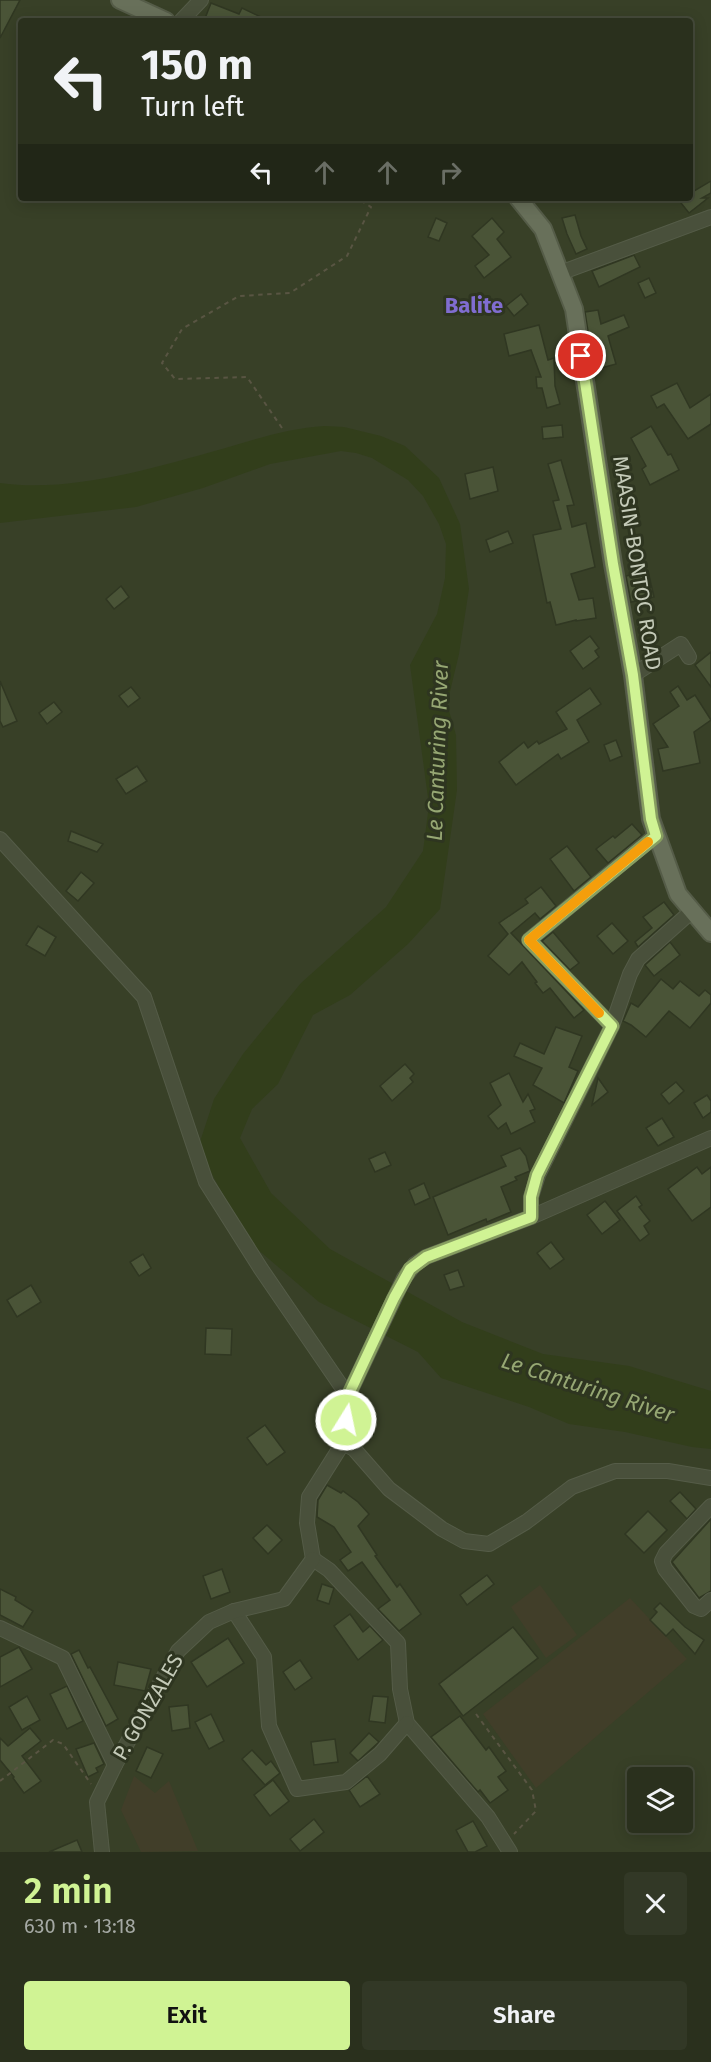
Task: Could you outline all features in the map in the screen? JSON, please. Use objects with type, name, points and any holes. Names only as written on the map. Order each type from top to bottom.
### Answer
[{"type":"main road","points":[[120,0],[159,18]]},
{"type":"main road","name":"MAASIN-BONTOC ROAD","points":[[520,201],[543,229],[574,309],[613,564],[633,675],[651,819],[678,894],[711,933]]},
{"type":"street","points":[[184,18],[201,0]]},
{"type":"street","points":[[560,273],[711,217]]},
{"type":"street","points":[[633,675],[681,644],[689,657]]},
{"type":"street","points":[[612,1026],[529,940],[656,836]]},
{"type":"street","points":[[0,839],[144,998],[206,1182],[261,1269],[348,1396]]},
{"type":"street","points":[[531,1217],[531,1197],[537,1175],[612,1026],[630,974],[638,959],[692,911]]},
{"type":"street","points":[[508,1848],[488,1817],[407,1723],[400,1689],[398,1643],[329,1570],[313,1559],[307,1523],[309,1497],[343,1443],[348,1396],[404,1278],[415,1264],[426,1257],[531,1217],[711,1138]]},
{"type":"street","points":[[343,1443],[354,1449],[389,1489],[442,1529],[464,1541],[489,1544],[526,1522],[572,1487],[615,1471],[668,1471],[711,1478]]},
{"type":"street","points":[[711,1506],[666,1553],[662,1561],[664,1569],[694,1606],[701,1609],[711,1600]]},
{"type":"street","name":"P. GONZALES","points":[[102,1852],[97,1802],[178,1651],[209,1622],[234,1611],[284,1599],[313,1559]]},
{"type":"street","points":[[234,1611],[264,1657],[269,1726],[297,1790],[346,1782],[380,1754],[407,1723]]},
{"type":"street","points":[[0,1628],[63,1658],[115,1765]]},
{"type":"path","points":[[282,428],[247,377],[175,379],[162,363],[182,328],[239,297],[290,292],[347,256],[371,207],[362,201]]},
{"type":"path","points":[[476,1714],[532,1790],[536,1810],[508,1848]]},
{"type":"path","points":[[0,1781],[53,1740],[63,1744],[99,1797]]},
{"type":"shaded area","points":[[540,1585],[577,1635],[546,1658],[511,1607]]},
{"type":"shaded area","points":[[630,1598],[687,1659],[536,1788],[483,1714]]},
{"type":"shaded area","points":[[134,1776],[155,1793],[169,1781],[198,1851],[141,1852],[121,1810]]},
{"type":"water","name":"Le Canturing River","points":[[325,426],[344,427],[381,436],[405,446],[439,478],[460,524],[469,589],[459,654],[447,704],[456,735],[457,790],[440,909],[408,944],[350,995],[313,1015],[278,1084],[252,1109],[240,1138],[271,1193],[330,1249],[462,1322],[543,1354],[629,1366],[711,1391],[711,1449],[625,1432],[569,1424],[529,1407],[441,1378],[418,1352],[319,1302],[248,1241],[198,1148],[214,1099],[243,1054],[301,983],[386,907],[423,851],[429,805],[410,665],[437,614],[445,578],[446,544],[439,524],[423,496],[408,480],[372,458],[356,453],[341,451],[270,464],[203,488],[136,507],[0,523],[0,483],[55,485],[84,482],[168,464],[273,434]]},
{"type":"building","points":[[0,0],[20,0],[0,38]]},
{"type":"building","points":[[211,3],[239,14],[242,8],[263,18],[205,18]]},
{"type":"building","points":[[711,181],[711,193],[702,198],[708,198],[689,213],[679,201],[693,201],[694,191]]},
{"type":"building","points":[[575,215],[587,249],[576,254],[562,218]]},
{"type":"building","points":[[436,218],[447,223],[439,241],[428,237]]},
{"type":"building","points":[[492,218],[504,232],[497,239],[511,257],[484,278],[475,266],[489,255],[472,236]]},
{"type":"building","points":[[634,255],[640,267],[599,287],[592,271]]},
{"type":"building","points":[[649,278],[656,293],[645,298],[638,283]]},
{"type":"building","points":[[521,294],[528,304],[514,316],[506,306]]},
{"type":"building","points":[[598,310],[601,324],[624,315],[629,327],[608,336],[616,364],[594,370],[585,312]]},
{"type":"building","points":[[539,325],[548,360],[554,358],[555,386],[560,404],[547,408],[542,388],[537,388],[536,377],[541,377],[531,350],[509,356],[504,334]]},
{"type":"building","points":[[677,383],[690,408],[711,394],[711,424],[688,439],[664,404],[657,408],[651,396]]},
{"type":"building","points":[[562,425],[563,437],[543,439],[542,427]]},
{"type":"building","points":[[651,426],[668,455],[671,454],[679,470],[650,485],[642,469],[646,466],[631,438]]},
{"type":"building","points":[[561,460],[574,505],[567,506],[572,527],[586,523],[595,567],[571,574],[579,600],[593,598],[596,618],[556,625],[550,602],[547,603],[533,535],[561,529],[553,501],[559,500],[548,464]]},
{"type":"building","points":[[493,467],[498,491],[470,499],[465,474]]},
{"type":"building","points":[[508,531],[513,543],[490,552],[486,540]]},
{"type":"building","points":[[648,571],[654,597],[631,602],[626,576]]},
{"type":"building","points":[[121,586],[129,597],[114,609],[106,599]]},
{"type":"building","points":[[590,636],[599,648],[595,651],[599,657],[583,669],[570,651]]},
{"type":"building","points":[[711,652],[711,687],[695,665]]},
{"type":"building","points":[[0,681],[17,721],[3,727],[0,721]]},
{"type":"building","points":[[678,686],[687,700],[695,695],[711,720],[694,732],[700,763],[663,771],[658,749],[668,747],[653,724],[679,706],[670,692]]},
{"type":"building","points":[[131,687],[140,698],[128,707],[119,696]]},
{"type":"building","points":[[590,688],[601,704],[577,720],[589,742],[561,759],[558,754],[516,785],[499,762],[524,742],[528,748],[537,741],[539,744],[567,729],[556,712]]},
{"type":"building","points":[[54,702],[62,712],[47,724],[39,713]]},
{"type":"building","points":[[616,740],[622,756],[610,761],[604,745]]},
{"type":"building","points":[[137,766],[147,781],[126,794],[116,779]]},
{"type":"building","points":[[632,824],[642,835],[608,863],[596,849],[613,836],[615,838]]},
{"type":"building","points":[[71,831],[103,844],[97,852],[68,841]]},
{"type":"building","points":[[567,846],[591,877],[574,891],[550,859]]},
{"type":"building","points":[[81,872],[94,883],[78,901],[66,891]]},
{"type":"building","points":[[541,887],[556,906],[540,919],[535,913],[511,933],[584,1010],[574,1018],[550,988],[543,993],[522,962],[509,975],[488,956],[508,934],[499,923],[528,903],[525,899]]},
{"type":"building","points":[[664,902],[674,915],[638,947],[635,942],[652,928],[643,917]]},
{"type":"building","points":[[612,923],[628,941],[613,954],[597,936]]},
{"type":"building","points":[[38,926],[56,937],[45,956],[26,945]]},
{"type":"building","points":[[553,932],[579,963],[570,970],[542,941]]},
{"type":"building","points":[[670,942],[680,955],[654,976],[645,965]]},
{"type":"building","points":[[661,979],[673,989],[680,981],[699,996],[705,990],[711,995],[711,1003],[690,1028],[669,1011],[646,1037],[623,1021],[631,1003],[638,1007]]},
{"type":"building","points":[[556,1027],[582,1036],[569,1067],[578,1071],[564,1103],[533,1085],[542,1068],[514,1056],[520,1043],[544,1054]]},
{"type":"building","points":[[405,1064],[414,1074],[410,1078],[413,1082],[392,1101],[380,1086]]},
{"type":"building","points":[[509,1073],[523,1102],[528,1094],[535,1109],[530,1111],[535,1122],[511,1134],[506,1123],[498,1129],[488,1116],[501,1105],[490,1083]]},
{"type":"building","points":[[598,1078],[608,1092],[592,1105]]},
{"type":"building","points":[[676,1082],[684,1091],[669,1104],[661,1094]]},
{"type":"building","points":[[707,1095],[711,1101],[711,1112],[703,1118],[694,1103]]},
{"type":"building","points":[[662,1118],[674,1137],[658,1146],[646,1128]]},
{"type":"building","points":[[520,1148],[526,1156],[530,1171],[515,1177],[517,1180],[501,1187],[511,1212],[487,1222],[486,1219],[448,1235],[433,1197],[506,1166],[501,1156]]},
{"type":"building","points":[[385,1152],[391,1165],[375,1172],[369,1159]]},
{"type":"building","points":[[697,1167],[702,1174],[711,1167],[711,1207],[692,1221],[668,1189]]},
{"type":"building","points":[[424,1183],[430,1198],[415,1205],[409,1190]]},
{"type":"building","points":[[636,1196],[642,1205],[639,1207],[650,1221],[644,1226],[649,1234],[640,1241],[617,1211]]},
{"type":"building","points":[[605,1201],[620,1220],[602,1234],[587,1215]]},
{"type":"building","points":[[551,1242],[564,1259],[550,1269],[537,1253]]},
{"type":"building","points":[[143,1254],[151,1268],[139,1276],[130,1262]]},
{"type":"building","points":[[458,1270],[464,1286],[450,1290],[444,1275]]},
{"type":"building","points":[[31,1285],[41,1302],[17,1317],[7,1300]]},
{"type":"building","points":[[206,1328],[232,1329],[231,1355],[205,1354]]},
{"type":"building","points":[[265,1425],[285,1452],[267,1465],[247,1438]]},
{"type":"building","points":[[327,1485],[341,1493],[343,1491],[369,1514],[358,1526],[377,1555],[375,1556],[397,1587],[400,1584],[421,1614],[399,1631],[378,1609],[390,1600],[362,1562],[348,1571],[340,1560],[351,1552],[334,1527],[317,1517],[318,1500]]},
{"type":"building","points":[[680,1492],[696,1509],[687,1519],[670,1501]]},
{"type":"building","points":[[648,1511],[667,1530],[644,1553],[625,1534]]},
{"type":"building","points":[[711,1519],[711,1591],[699,1598],[672,1562]]},
{"type":"building","points":[[267,1525],[282,1540],[268,1554],[253,1538]]},
{"type":"building","points":[[222,1569],[230,1592],[211,1599],[203,1576]]},
{"type":"building","points":[[487,1575],[494,1584],[467,1605],[460,1595]]},
{"type":"building","points":[[322,1584],[334,1588],[329,1604],[317,1600]]},
{"type":"building","points":[[0,1589],[16,1597],[15,1600],[33,1611],[23,1627],[0,1615]]},
{"type":"building","points":[[660,1603],[685,1627],[704,1640],[695,1654],[673,1629],[666,1636],[650,1620],[657,1612],[654,1609]]},
{"type":"building","points":[[350,1614],[363,1632],[370,1626],[383,1640],[358,1660],[334,1626]]},
{"type":"building","points":[[513,1627],[538,1658],[463,1716],[439,1684]]},
{"type":"building","points":[[228,1638],[244,1663],[207,1687],[191,1662]]},
{"type":"building","points":[[19,1647],[32,1669],[0,1687],[0,1657]]},
{"type":"building","points":[[79,1650],[118,1719],[106,1726],[71,1654]]},
{"type":"building","points":[[300,1660],[312,1678],[295,1690],[283,1672]]},
{"type":"building","points":[[118,1662],[151,1669],[145,1691],[114,1685]]},
{"type":"building","points":[[67,1686],[83,1721],[67,1729],[50,1694]]},
{"type":"building","points":[[27,1696],[40,1720],[22,1730],[9,1707]]},
{"type":"building","points":[[373,1696],[388,1697],[385,1723],[369,1721]]},
{"type":"building","points":[[188,1705],[190,1728],[172,1731],[169,1707]]},
{"type":"building","points":[[211,1714],[224,1741],[209,1749],[195,1722]]},
{"type":"building","points":[[460,1716],[486,1750],[489,1747],[506,1771],[498,1777],[508,1790],[490,1803],[431,1737]]},
{"type":"building","points":[[30,1728],[41,1741],[22,1756],[41,1781],[24,1793],[0,1760],[0,1738],[8,1746]]},
{"type":"building","points":[[369,1733],[379,1742],[358,1761],[350,1753]]},
{"type":"building","points":[[335,1739],[338,1762],[314,1765],[311,1742]]},
{"type":"building","points":[[94,1743],[104,1764],[96,1768],[98,1772],[88,1777],[76,1749]]},
{"type":"building","points":[[147,1747],[163,1754],[151,1778],[136,1771]]},
{"type":"building","points":[[252,1750],[266,1765],[271,1761],[280,1773],[265,1785],[242,1759]]},
{"type":"building","points":[[367,1776],[380,1794],[360,1807],[349,1790]]},
{"type":"building","points":[[273,1780],[289,1801],[270,1816],[254,1795]]},
{"type":"building","points":[[314,1819],[324,1832],[300,1851],[290,1839]]},
{"type":"building","points":[[473,1821],[487,1846],[475,1852],[468,1852],[456,1830]]},
{"type":"building","points":[[77,1840],[82,1852],[49,1852]]},
{"type":"slow traffic","points":[[599,1013],[529,940],[648,842]]},
{"type":"district","name":"Balite","points":[[474,305]]},
{"type":"route","points":[[346,1420],[348,1396],[410,1269],[421,1259],[531,1217],[531,1197],[537,1175],[612,1026],[529,940],[656,836],[651,819],[633,675],[613,564],[581,356]]}]
